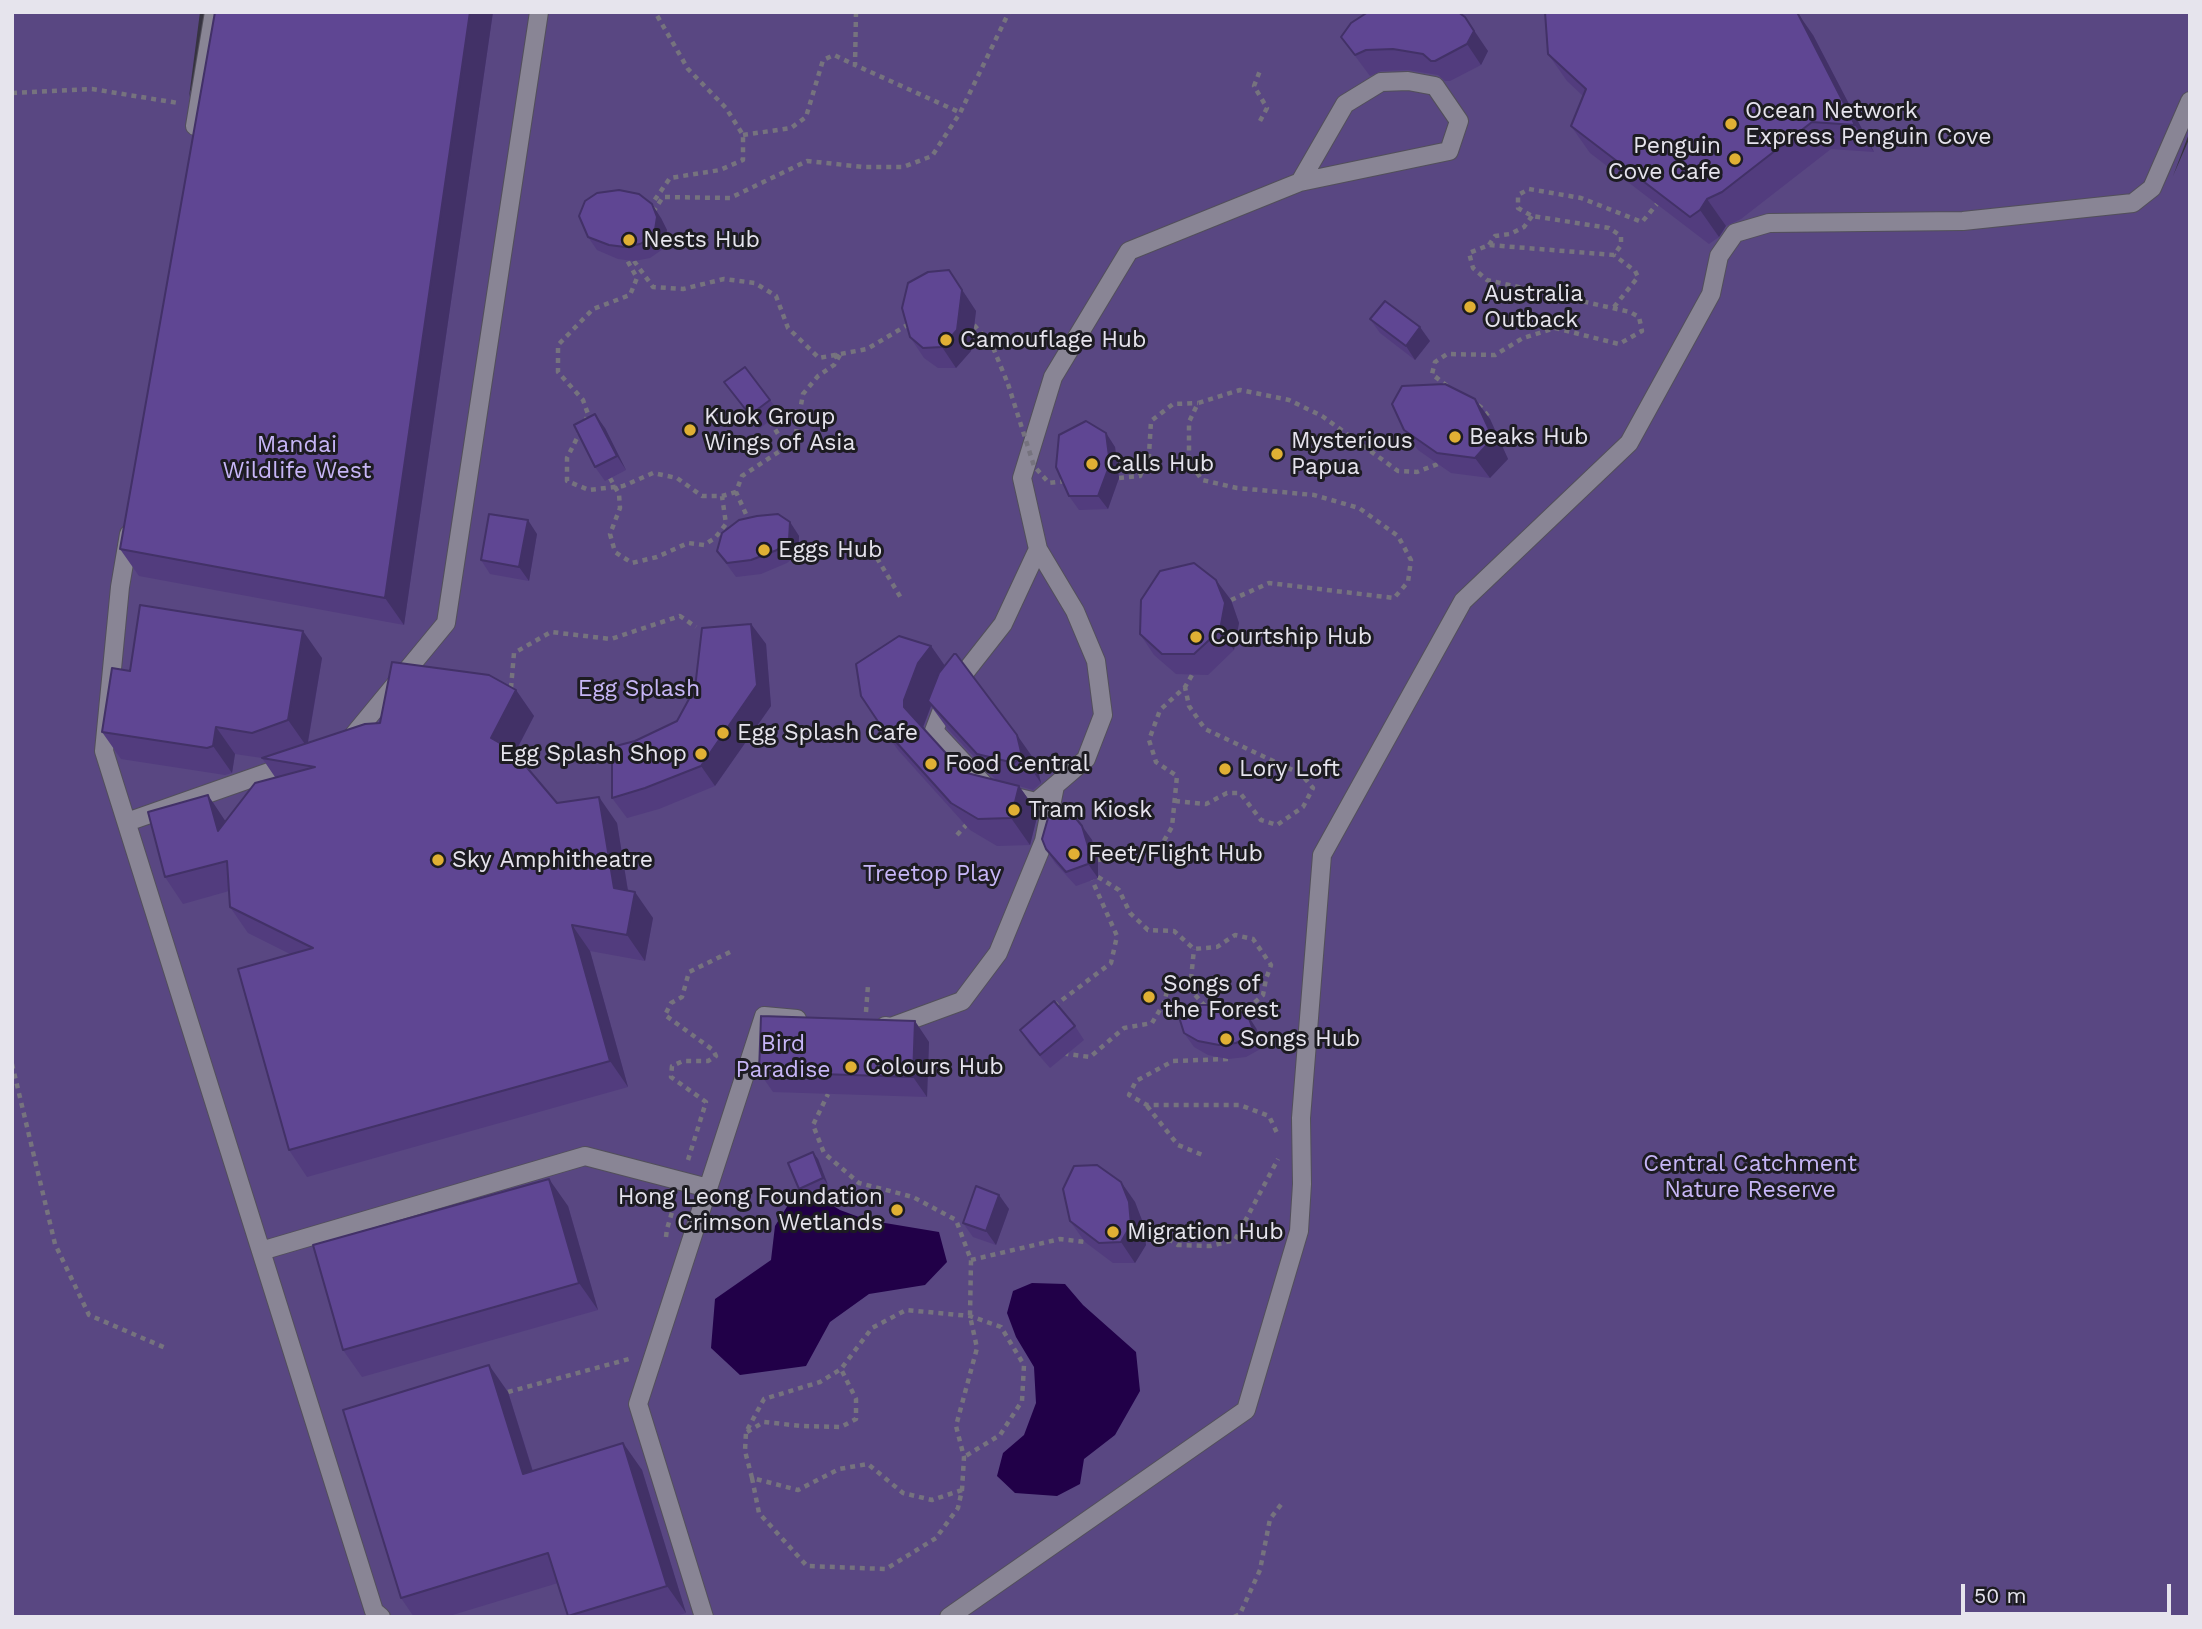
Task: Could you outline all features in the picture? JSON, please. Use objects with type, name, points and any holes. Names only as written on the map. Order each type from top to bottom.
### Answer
[{"type":"lane","points":[[191,149],[214,12]]},
{"type":"lane","points":[[331,751],[344,746],[446,623],[539,12]]},
{"type":"lane","points":[[1038,550],[1003,625],[948,694],[934,731],[990,791],[1036,802],[1086,759],[1103,715],[1096,661],[1075,611],[1038,550],[1023,478],[1053,377],[1129,251],[1300,182],[1449,151],[1459,121],[1434,86],[1408,81],[1381,82],[1345,104],[1300,182]]},
{"type":"lane","points":[[948,1617],[1246,1410],[1299,1231],[1302,1184],[1301,1118],[1322,855],[1463,601],[1629,443],[1711,294],[1719,257],[1735,233],[1769,223],[1963,221],[2133,203],[2152,188],[2190,101]]},
{"type":"lane","points":[[131,518],[120,587],[104,751],[374,1611],[381,1617]]},
{"type":"lane","points":[[127,822],[306,760]]},
{"type":"lane","points":[[865,1024],[891,1027],[962,1001],[998,953],[1044,841],[1055,786]]},
{"type":"lane","points":[[704,1617],[638,1404],[764,1016],[814,1020]]},
{"type":"lane","points":[[261,1251],[585,1156],[708,1188]]},
{"type":"path","points":[[655,12],[688,69],[726,108],[743,135],[743,160],[720,170],[670,178],[651,210],[663,197],[730,198],[807,160],[864,167],[903,167],[932,156],[960,113],[1009,12]]},
{"type":"path","points":[[855,65],[856,12]]},
{"type":"path","points":[[743,135],[791,128],[806,117],[823,60],[834,55],[960,113]]},
{"type":"path","points":[[1260,121],[1267,108],[1254,86],[1261,68]]},
{"type":"path","points":[[12,93],[92,89],[187,105]]},
{"type":"path","points":[[1614,255],[1621,245],[1621,236],[1609,228],[1532,216],[1518,208],[1518,195],[1529,189],[1581,198],[1642,222],[1657,204]]},
{"type":"path","points":[[1489,245],[1496,236],[1510,234],[1524,227],[1532,216]]},
{"type":"path","points":[[1450,388],[1432,374],[1434,362],[1447,354],[1495,355],[1523,338],[1555,328],[1619,344],[1642,331],[1639,317],[1614,307],[1487,280],[1473,268],[1469,253],[1489,245],[1614,255],[1635,271],[1638,277],[1614,307]]},
{"type":"path","points":[[627,260],[637,278],[630,295],[593,309],[558,345],[558,372],[583,400],[588,414],[567,458],[567,481],[589,490],[623,486],[653,473],[677,478],[702,496],[722,496],[736,492]]},
{"type":"path","points":[[634,261],[653,287],[684,289],[724,279],[755,283],[776,296],[789,328],[820,358],[867,349],[918,319]]},
{"type":"path","points":[[974,326],[992,345],[1008,384],[1034,466],[1049,483],[1066,481]]},
{"type":"path","points":[[749,527],[750,520],[736,492],[742,476],[786,447],[796,433],[803,394],[818,376],[834,366],[839,355]]},
{"type":"path","points":[[1119,478],[1140,476],[1149,455],[1151,421],[1173,404],[1198,403],[1240,390],[1289,400],[1322,416],[1398,471],[1417,472],[1438,464]]},
{"type":"path","points":[[1471,402],[1482,408],[1490,419]]},
{"type":"path","points":[[1198,403],[1189,422],[1189,461],[1202,480],[1237,488],[1314,495],[1359,508],[1398,536],[1411,560],[1408,582],[1394,598],[1269,583],[1231,600]]},
{"type":"path","points":[[770,421],[786,447]]},
{"type":"path","points":[[610,478],[619,494],[620,508],[610,534],[615,552],[632,564],[657,557],[688,542],[704,545],[715,538],[726,524],[722,496]]},
{"type":"path","points":[[877,558],[901,598]]},
{"type":"path","points":[[511,688],[514,653],[551,632],[611,639],[680,616],[696,627]]},
{"type":"path","points":[[1098,860],[1127,855],[1162,844],[1172,827],[1177,776],[1156,762],[1149,740],[1160,710],[1185,687],[1192,675]]},
{"type":"path","points":[[1175,801],[1206,804],[1227,793],[1240,793],[1261,820],[1277,825],[1303,807],[1313,788],[1301,774],[1205,729],[1189,706],[1185,687]]},
{"type":"path","points":[[957,835],[979,811],[990,791]]},
{"type":"path","points":[[1052,1008],[1111,963],[1117,936],[1095,879],[1119,890],[1130,913],[1148,930],[1174,931],[1194,949],[1217,947],[1235,935],[1253,939],[1271,965],[1264,995],[1245,1011],[1229,1013],[1229,1018]]},
{"type":"path","points":[[1190,989],[1194,949]]},
{"type":"path","points":[[1060,1046],[1068,1054],[1090,1057],[1124,1028],[1152,1023],[1164,1003],[1167,991],[1175,984],[1190,989],[1204,1005],[1216,1009]]},
{"type":"path","points":[[1205,1156],[1178,1145],[1147,1105],[1129,1095],[1136,1082],[1173,1060],[1228,1059]]},
{"type":"path","points":[[12,1064],[55,1244],[89,1315],[168,1349]]},
{"type":"path","points":[[828,1094],[813,1125],[824,1153],[859,1182],[913,1197],[956,1220],[971,1260],[970,1316],[977,1348],[956,1426],[964,1457],[962,1490],[958,1508],[936,1538],[886,1569],[807,1566],[760,1513],[745,1451],[746,1432],[764,1399],[820,1382],[841,1369],[872,1328],[906,1310],[970,1316],[1001,1327],[1024,1365],[1023,1401],[1000,1435],[964,1457]]},
{"type":"path","points":[[1147,1105],[1240,1105],[1269,1116],[1279,1137]]},
{"type":"path","points":[[1143,1223],[1178,1245],[1209,1246],[1235,1240],[1278,1158]]},
{"type":"path","points":[[971,1260],[1060,1239],[1085,1242]]},
{"type":"path","points":[[746,1432],[764,1422],[841,1427],[856,1419],[856,1399],[841,1369]]},
{"type":"path","points":[[752,1478],[798,1490],[839,1469],[868,1464],[903,1493],[932,1500],[962,1490]]},
{"type":"path","points":[[1234,1617],[1240,1614],[1260,1570],[1269,1519],[1283,1502]]},
{"type":"green space","points":[[12,12],[200,12],[189,97],[212,12],[2190,12],[2190,131],[2173,176],[2190,137],[2190,1617],[12,1617]]},
{"type":"shaded area","points":[[820,1198],[840,1210],[867,1220],[939,1232],[947,1262],[925,1285],[869,1294],[830,1322],[806,1366],[740,1375],[711,1348],[715,1299],[771,1260],[775,1226],[788,1205]]},
{"type":"shaded area","points":[[1032,1283],[1065,1284],[1083,1305],[1136,1352],[1140,1391],[1115,1435],[1084,1459],[1080,1484],[1057,1496],[1015,1493],[997,1476],[1003,1453],[1024,1435],[1036,1403],[1034,1367],[1016,1337],[1007,1313],[1013,1291]]},
{"type":"building","name":"Mandai Wildlife West","points":[[215,12],[470,12],[385,598],[120,549]]},
{"type":"building","points":[[1368,12],[1458,12],[1465,17],[1474,31],[1467,44],[1435,61],[1423,54],[1393,49],[1366,50],[1355,55],[1341,37],[1351,23]]},
{"type":"building","name":"Ocean Network Express Penguin Cove","points":[[1545,12],[1797,12],[1855,125],[1812,122],[1722,192],[1707,199],[1700,210],[1690,217],[1571,126],[1586,89],[1548,54]]},
{"type":"building","name":"Nests Hub","points":[[619,190],[639,194],[652,204],[657,217],[654,236],[640,244],[625,247],[609,245],[588,237],[579,216],[585,201],[597,193]]},
{"type":"building","points":[[949,270],[962,290],[957,330],[942,347],[923,348],[910,337],[902,308],[908,283],[928,272]]},
{"type":"building","points":[[1385,301],[1420,327],[1406,346],[1370,319]]},
{"type":"building","points":[[745,367],[770,400],[750,415],[724,382]]},
{"type":"building","name":"Beaks Hub","points":[[1445,384],[1475,399],[1493,438],[1475,458],[1437,453],[1404,430],[1392,404],[1402,386]]},
{"type":"building","points":[[595,414],[617,456],[595,467],[574,425]]},
{"type":"building","name":"Calls Hub","points":[[1086,421],[1106,433],[1110,464],[1098,496],[1069,496],[1056,467],[1059,435]]},
{"type":"building","points":[[489,514],[528,520],[519,567],[481,560]]},
{"type":"building","points":[[778,514],[790,522],[789,540],[777,550],[751,560],[727,563],[717,551],[722,533],[739,520]]},
{"type":"building","name":"Courtship Hub","points":[[1194,563],[1216,580],[1225,603],[1220,630],[1194,654],[1162,654],[1140,634],[1141,600],[1160,571]]},
{"type":"building","points":[[140,605],[303,631],[288,720],[252,733],[216,727],[213,746],[207,748],[102,732],[112,668],[130,671]]},
{"type":"building","points":[[751,624],[757,685],[701,766],[612,798],[612,747],[635,741],[677,721],[695,688],[702,628]]},
{"type":"building","points":[[899,636],[931,646],[918,663],[904,700],[904,707],[963,772],[1019,786],[1011,818],[978,819],[951,803],[879,723],[861,696],[856,664]]},
{"type":"building","points":[[954,654],[1017,735],[1022,756],[1014,763],[977,754],[928,701],[939,673]]},
{"type":"building","points":[[392,662],[489,675],[516,690],[491,738],[512,750],[557,803],[599,797],[614,888],[635,892],[627,935],[572,925],[610,1061],[289,1150],[238,969],[313,948],[230,907],[227,861],[165,877],[148,812],[208,795],[218,831],[255,783],[315,767],[262,758],[365,724],[380,723]]},
{"type":"building","name":"Feet/Flight Hub","points":[[1069,810],[1082,826],[1088,846],[1088,864],[1066,872],[1046,849],[1042,839],[1048,818]]},
{"type":"building","points":[[1054,1001],[1075,1026],[1040,1055],[1020,1030]]},
{"type":"building","points":[[1196,1005],[1219,1005],[1247,1014],[1255,1034],[1236,1043],[1219,1045],[1198,1041],[1184,1033],[1179,1017]]},
{"type":"building","points":[[761,1016],[915,1021],[913,1077],[759,1072]]},
{"type":"building","points":[[813,1152],[823,1178],[799,1189],[788,1163]]},
{"type":"building","name":"Migration Hub","points":[[1097,1165],[1121,1182],[1129,1202],[1131,1225],[1121,1242],[1099,1243],[1070,1221],[1063,1189],[1074,1166]]},
{"type":"building","points":[[549,1179],[579,1283],[343,1350],[313,1245]]},
{"type":"building","points":[[976,1186],[999,1195],[986,1231],[963,1223]]},
{"type":"building","points":[[489,1365],[523,1474],[623,1443],[667,1586],[568,1616],[548,1553],[401,1598],[343,1410]]},
{"type":"place","name":"Ocean Network Express Penguin Cove","points":[[1731,124]]},
{"type":"place","name":"Penguin Cove Cafe","points":[[1735,159]]},
{"type":"place","name":"Nests Hub","points":[[629,240]]},
{"type":"place","name":"Australia Outback","points":[[1470,307]]},
{"type":"place","name":"Camouflage Hub","points":[[946,340]]},
{"type":"place","name":"Kuok Group Wings of Asia","points":[[690,430]]},
{"type":"place","name":"Beaks Hub","points":[[1455,437]]},
{"type":"place","name":"Mysterious Papua","points":[[1277,454]]},
{"type":"place","name":"Calls Hub","points":[[1092,464]]},
{"type":"place","name":"Eggs Hub","points":[[764,550]]},
{"type":"place","name":"Courtship Hub","points":[[1196,637]]},
{"type":"place","name":"Egg Splash Cafe","points":[[723,733]]},
{"type":"place","name":"Egg Splash Shop","points":[[701,754]]},
{"type":"place","name":"Food Central","points":[[931,764]]},
{"type":"place","name":"Lory Loft","points":[[1225,769]]},
{"type":"place","name":"Tram Kiosk","points":[[1014,810]]},
{"type":"place","name":"Feet/Flight Hub","points":[[1074,854]]},
{"type":"place","name":"Sky Amphitheatre","points":[[438,860]]},
{"type":"place","name":"Songs of the Forest","points":[[1149,997]]},
{"type":"place","name":"Songs Hub","points":[[1226,1039]]},
{"type":"place","name":"Colours Hub","points":[[851,1067]]},
{"type":"place","name":"Hong Leong Foundation Crimson Wetlands","points":[[897,1210]]},
{"type":"place","name":"Migration Hub","points":[[1113,1232]]},
{"type":"park label","name":"Egg Splash","points":[[639,689]]},
{"type":"park label","name":"Treetop Play","points":[[932,874]]},
{"type":"park label","name":"Bird Paradise","points":[[783,1057]]},
{"type":"park label","name":"Central Catchment Nature Reserve","points":[[1750,1177]]}]
